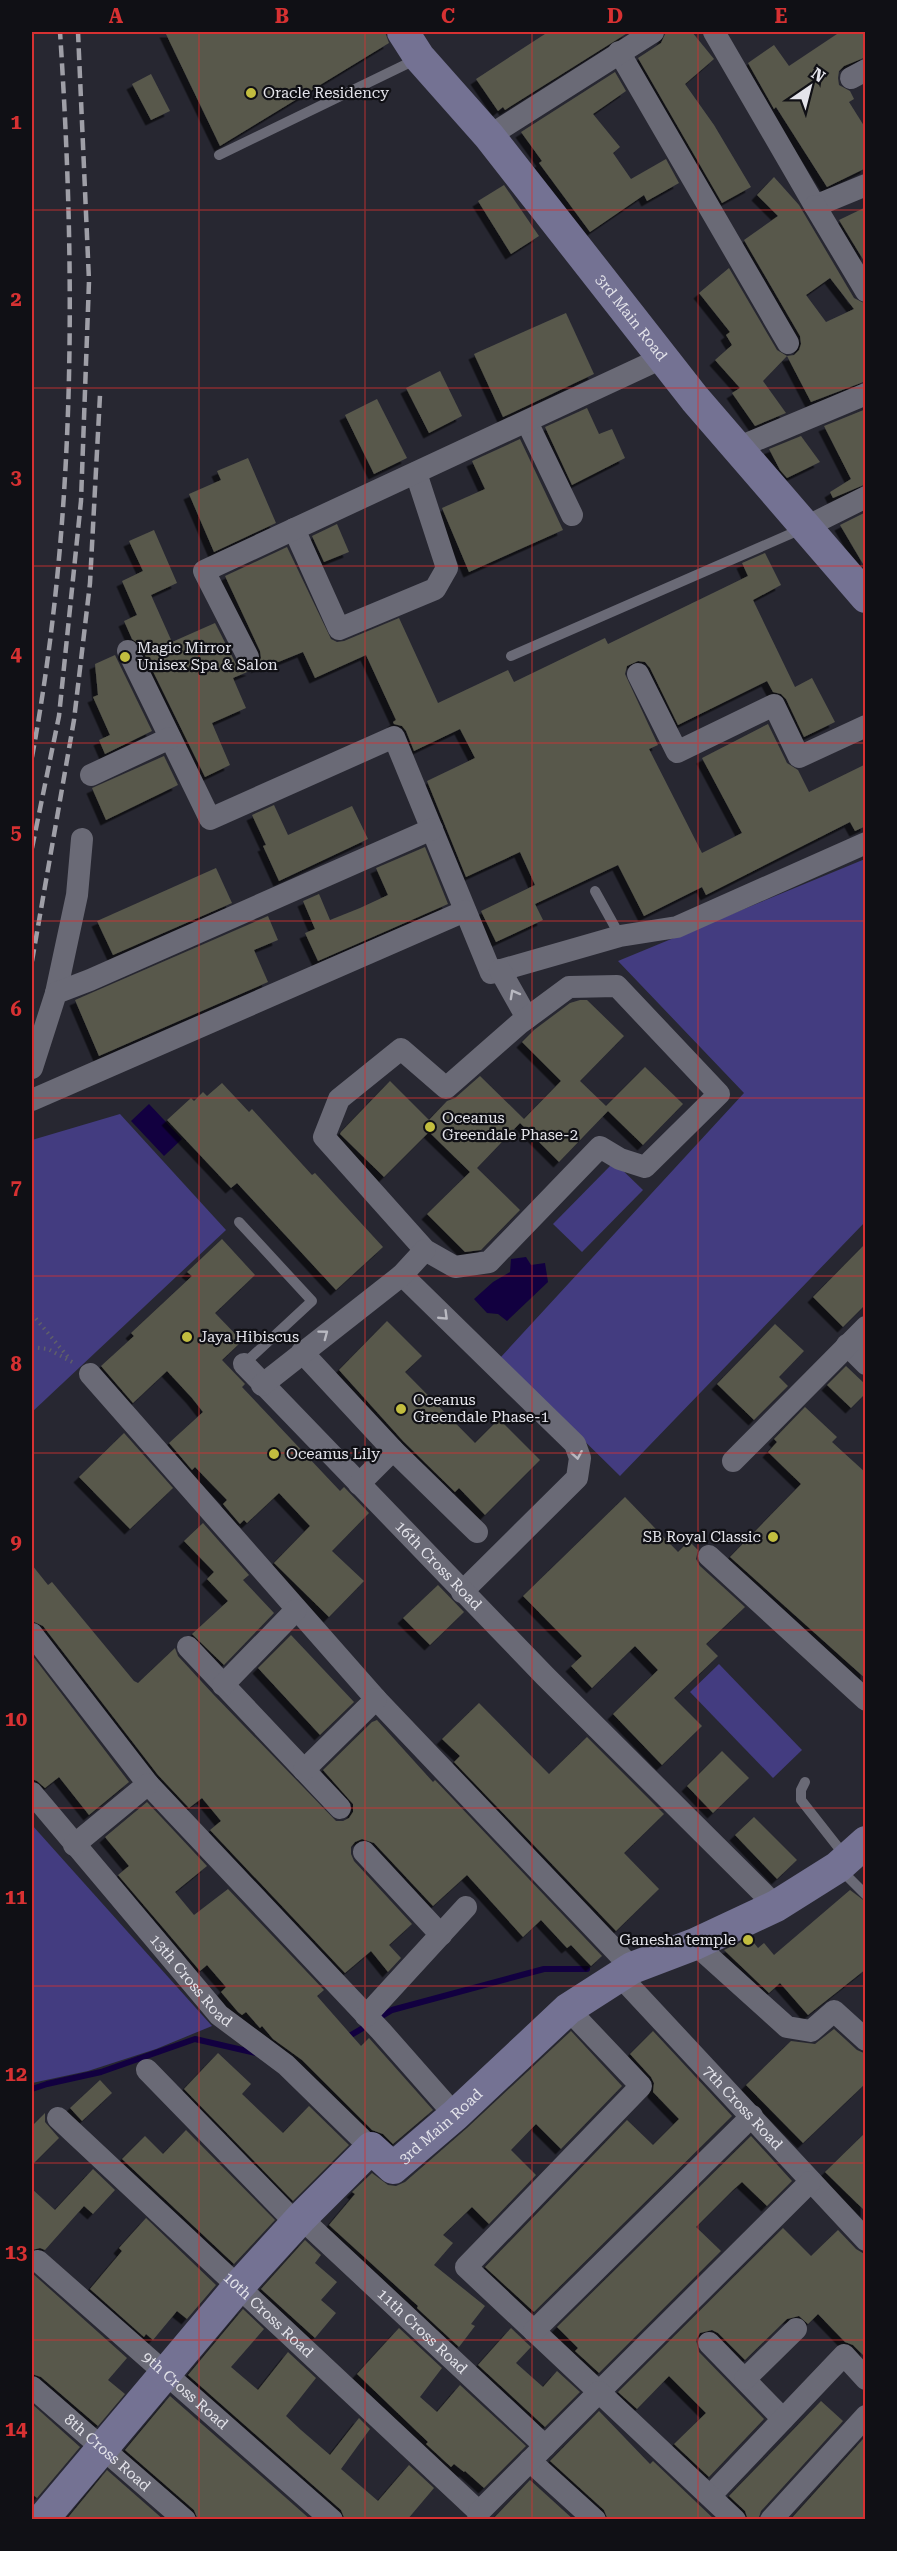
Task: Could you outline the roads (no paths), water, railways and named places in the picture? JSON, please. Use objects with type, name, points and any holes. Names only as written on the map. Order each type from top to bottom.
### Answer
[{"type":"street","name":"3rd Main Road","points":[[403,32],[420,57],[489,135],[662,358],[804,528],[864,594]]},
{"type":"street","points":[[489,135],[653,32]]},
{"type":"street","points":[[714,32],[866,291]]},
{"type":"street","points":[[619,52],[788,343]]},
{"type":"street","points":[[815,206],[866,185]]},
{"type":"street","points":[[248,657],[204,571],[662,358]]},
{"type":"street","points":[[737,448],[866,394]]},
{"type":"street","points":[[527,422],[572,515]]},
{"type":"street","points":[[294,529],[339,629],[435,589],[447,568],[416,473]]},
{"type":"street","points":[[804,528],[866,497]]},
{"type":"street","points":[[128,651],[210,819],[394,737],[490,973],[620,936],[677,927],[866,843]]},
{"type":"street","points":[[638,674],[677,752],[774,705],[799,757],[866,726]]},
{"type":"street","points":[[91,775],[170,738]]},
{"type":"street","points":[[56,993],[432,829]]},
{"type":"street","points":[[32,1068],[56,993],[77,895],[82,839]]},
{"type":"street","points":[[32,1100],[465,911]]},
{"type":"street","points":[[501,970],[527,1018]]},
{"type":"street","points":[[617,986],[719,1094],[645,1167],[620,1159],[600,1147],[489,1262],[455,1267],[425,1250],[324,1137],[339,1099],[401,1049],[446,1088],[527,1018],[569,987],[617,986]]},
{"type":"street","points":[[262,1385],[402,1275],[425,1250]]},
{"type":"street","points":[[402,1275],[575,1444],[580,1458],[577,1478],[462,1592]]},
{"type":"street","points":[[733,1461],[866,1326]]},
{"type":"street","points":[[847,1345],[866,1364]]},
{"type":"street","points":[[302,1352],[393,1450],[477,1532]]},
{"type":"street","name":"16th Cross Road","points":[[244,1364],[462,1592],[776,1906]]},
{"type":"street","name":"7th Cross Road","points":[[90,1374],[296,1610],[626,1972],[810,2182],[866,2240]]},
{"type":"street","points":[[359,1484],[393,1450]]},
{"type":"street","points":[[709,1556],[866,1700]]},
{"type":"street","points":[[223,1684],[296,1610]]},
{"type":"street","points":[[32,1634],[148,1784],[455,2115]]},
{"type":"street","points":[[188,1647],[340,1808]]},
{"type":"street","points":[[304,1770],[376,1699]]},
{"type":"street","points":[[74,1845],[148,1784]]},
{"type":"street","name":"13th Cross Road","points":[[32,1793],[219,2015],[286,2065],[370,2148]]},
{"type":"street","points":[[364,1852],[441,1935]]},
{"type":"street","name":"3rd Main Road","points":[[370,2148],[393,2168],[455,2115],[568,2009],[626,1972],[695,1944],[776,1906],[850,1856]]},
{"type":"street","points":[[373,2024],[441,1935],[466,1907]]},
{"type":"street","points":[[695,1944],[787,2027],[812,2031],[834,2011],[866,2040]]},
{"type":"street","points":[[568,2009],[641,2086],[466,2267],[735,2520]]},
{"type":"street","name":"11th Cross Road","points":[[147,2070],[298,2221],[537,2453],[595,2520]]},
{"type":"street","points":[[534,2331],[752,2116]]},
{"type":"street","name":"10th Cross Road","points":[[58,2118],[479,2516]]},
{"type":"street","points":[[32,2514],[40,2520],[238,2287],[298,2221],[370,2148]]},
{"type":"street","points":[[479,2516],[537,2453],[810,2182]]},
{"type":"street","name":"9th Cross Road","points":[[38,2261],[332,2520]]},
{"type":"street","points":[[745,2379],[796,2328]]},
{"type":"street","points":[[709,2343],[783,2419]]},
{"type":"street","points":[[710,2496],[844,2355],[866,2379]]},
{"type":"street","name":"8th Cross Road","points":[[32,2387],[185,2520]]},
{"type":"street","points":[[771,2520],[866,2416]]},
{"type":"lane","points":[[219,155],[420,57]]},
{"type":"lane","points":[[511,656],[804,528]]},
{"type":"lane","points":[[595,891],[620,936]]},
{"type":"lane","name":"16th Cross Road","points":[[239,1222],[312,1301],[244,1364]]},
{"type":"lane","points":[[805,1782],[801,1790],[801,1800],[850,1856],[866,1895]]},
{"type":"waterway","points":[[377,2019],[392,2010],[544,1969],[587,1969]]},
{"type":"waterway","points":[[346,2038],[368,2025]]},
{"type":"waterway","points":[[32,2089],[101,2072],[195,2039],[256,2053]]},
{"type":"railway","points":[[32,757],[57,577],[68,396],[69,213],[60,32]]},
{"type":"railway","points":[[32,848],[59,716],[81,501],[89,281],[78,32]]},
{"type":"railway","points":[[32,961],[74,720],[90,583],[100,395]]},
{"type":"place","name":"Oracle Residency","points":[[251,93]]},
{"type":"place","name":"Magic Mirror Unisex Spa & Salon","points":[[125,657]]},
{"type":"place","name":"Oceanus Greendale Phase-2","points":[[430,1127]]},
{"type":"place","name":"Jaya Hibiscus","points":[[187,1337]]},
{"type":"place","name":"Oceanus Greendale Phase-1","points":[[401,1409]]},
{"type":"place","name":"Oceanus Lily","points":[[274,1454]]},
{"type":"place","name":"SB Royal Classic","points":[[773,1537]]},
{"type":"place","name":"Ganesha temple","points":[[748,1940]]}]
